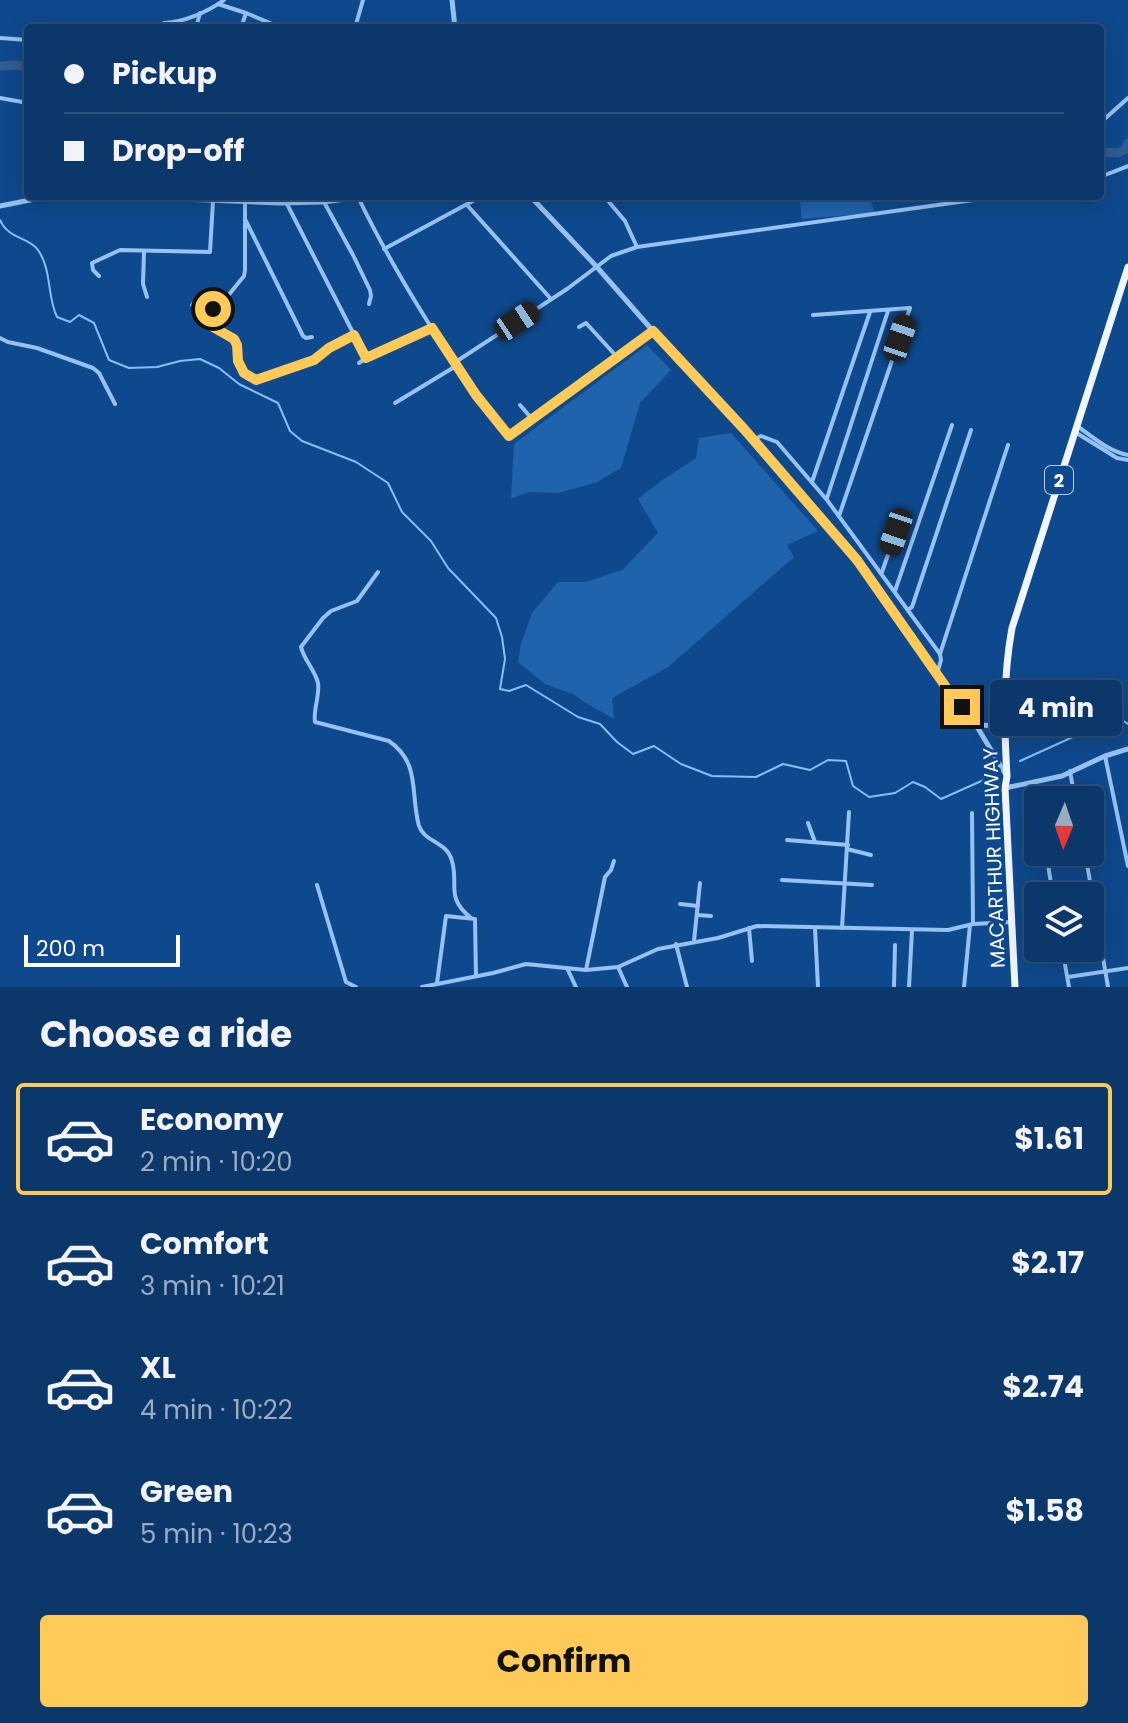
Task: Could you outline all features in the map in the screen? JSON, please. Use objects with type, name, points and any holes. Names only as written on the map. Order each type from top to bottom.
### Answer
[{"type":"highway","name":"MACARTHUR HIGHWAY","points":[[1015,987],[1005,788],[1006,657],[1012,628],[1128,267]]},
{"type":"street","points":[[164,23],[177,22],[224,0]]},
{"type":"street","points":[[356,24],[363,0]]},
{"type":"street","points":[[452,0],[455,24]]},
{"type":"street","points":[[218,4],[272,24]]},
{"type":"street","points":[[197,24],[200,13]]},
{"type":"street","points":[[242,24],[246,13]]},
{"type":"street","points":[[0,38],[24,40]]},
{"type":"street","points":[[0,98],[24,102]]},
{"type":"street","points":[[1104,119],[1128,98]]},
{"type":"street","points":[[1104,175],[1128,166]]},
{"type":"street","points":[[0,206],[24,200]]},
{"type":"street","points":[[206,200],[284,203],[298,200]]},
{"type":"street","points":[[248,200],[245,274],[211,315],[213,327],[234,339],[244,373],[256,380],[314,360],[354,335]]},
{"type":"street","points":[[282,200],[366,358]]},
{"type":"street","points":[[309,200],[339,200]]},
{"type":"street","points":[[365,200],[384,249],[455,365],[506,435],[512,435],[653,331]]},
{"type":"street","points":[[384,249],[475,200]]},
{"type":"street","points":[[534,200],[753,440],[857,560],[976,725],[1007,776]]},
{"type":"street","points":[[607,200],[625,221],[637,247]]},
{"type":"street","points":[[395,403],[579,281],[611,256],[637,247],[973,200]]},
{"type":"street","points":[[99,276],[91,267],[95,261],[120,250],[210,252],[213,201]]},
{"type":"street","points":[[323,202],[370,290],[369,304]]},
{"type":"street","points":[[467,205],[551,299]]},
{"type":"street","points":[[245,219],[303,336],[312,337]]},
{"type":"street","points":[[144,251],[143,284],[147,297]]},
{"type":"street","points":[[192,305],[200,299],[214,309]]},
{"type":"street","points":[[813,315],[910,308],[839,516]]},
{"type":"street","points":[[827,500],[888,311]]},
{"type":"street","points":[[812,482],[870,312]]},
{"type":"street","points":[[579,327],[586,323],[618,358]]},
{"type":"street","points":[[359,363],[432,328]]},
{"type":"street","points":[[0,338],[93,368],[99,373],[115,404]]},
{"type":"street","points":[[520,405],[533,420]]},
{"type":"street","points":[[895,591],[952,425]]},
{"type":"street","points":[[1076,429],[1105,449],[1128,458]]},
{"type":"street","points":[[909,609],[971,430]]},
{"type":"street","points":[[753,440],[761,436],[777,442],[827,500],[940,654],[937,674]]},
{"type":"street","points":[[940,654],[1008,445]]},
{"type":"street","points":[[882,572],[903,512]]},
{"type":"street","points":[[378,572],[357,601],[331,611],[301,647],[318,684],[315,722],[389,741],[405,755],[413,777],[422,832],[440,843],[449,854],[454,866],[454,895],[463,911],[475,920],[476,976]]},
{"type":"street","points":[[976,725],[1005,726]]},
{"type":"street","points":[[1005,788],[1062,776],[1128,749]]},
{"type":"street","points":[[1105,756],[1128,866]]},
{"type":"street","points":[[1070,771],[1073,786]]},
{"type":"street","points":[[842,928],[849,812]]},
{"type":"street","points":[[964,987],[971,924],[972,813]]},
{"type":"street","points":[[808,823],[815,842]]},
{"type":"street","points":[[787,840],[848,847],[871,855]]},
{"type":"street","points":[[586,970],[605,877],[614,861]]},
{"type":"street","points":[[1087,866],[1108,987]]},
{"type":"street","points":[[782,880],[872,885]]},
{"type":"street","points":[[694,941],[700,883]]},
{"type":"street","points":[[317,885],[346,982],[356,987]]},
{"type":"street","points":[[680,904],[698,906]]},
{"type":"street","points":[[697,915],[711,916]]},
{"type":"street","points":[[436,984],[444,917],[471,918]]},
{"type":"street","points":[[422,987],[526,964],[586,970],[618,967],[648,952],[718,938],[757,926],[954,930],[971,924],[1012,922]]},
{"type":"street","points":[[749,928],[752,961]]},
{"type":"street","points":[[815,928],[818,987]]},
{"type":"street","points":[[909,987],[912,930]]},
{"type":"street","points":[[676,944],[687,987]]},
{"type":"street","points":[[894,987],[895,945]]},
{"type":"street","points":[[1065,962],[1069,987]]},
{"type":"street","points":[[618,967],[627,987]]},
{"type":"street","points":[[567,968],[576,987]]},
{"type":"street","points":[[1068,977],[1128,968]]},
{"type":"shaded area","points":[[800,200],[870,200],[875,213],[802,219]]},
{"type":"shaded area","points":[[647,345],[671,370],[640,403],[621,468],[597,482],[559,493],[528,492],[511,499],[514,444]]},
{"type":"shaded area","points":[[731,433],[818,531],[787,545],[794,557],[668,667],[612,698],[614,719],[573,694],[545,684],[518,662],[532,613],[558,582],[586,582],[622,570],[658,533],[638,499],[696,458],[699,438]]},
{"type":"shaded area","points":[[1088,704],[1105,705],[1107,716],[1087,723],[1084,713]]},
{"type":"waterway","points":[[0,66],[24,66]]},
{"type":"waterway","points":[[1104,152],[1118,153],[1126,149],[1128,143]]},
{"type":"waterway","points":[[0,220],[8,231],[38,250],[57,317],[70,322],[79,315],[94,323],[109,360],[129,368],[157,367],[200,359],[219,368],[239,384],[278,403],[290,431],[302,441],[356,462],[388,483],[402,512],[431,541],[448,568],[496,618],[505,659],[500,689],[509,691],[526,685],[578,717],[600,724],[633,754],[654,746],[681,764],[712,776],[756,777],[783,764],[810,770],[828,760],[846,761],[853,786],[869,797],[895,793],[913,782],[941,799],[997,774]]},
{"type":"waterway","points":[[1020,761],[1117,717],[1128,724]]},
{"type":"route","points":[[213,309],[213,327],[237,342],[238,361],[244,373],[256,380],[314,360],[354,335],[366,358],[432,328],[476,395],[509,436],[653,331],[744,429],[857,560],[962,707]]}]
